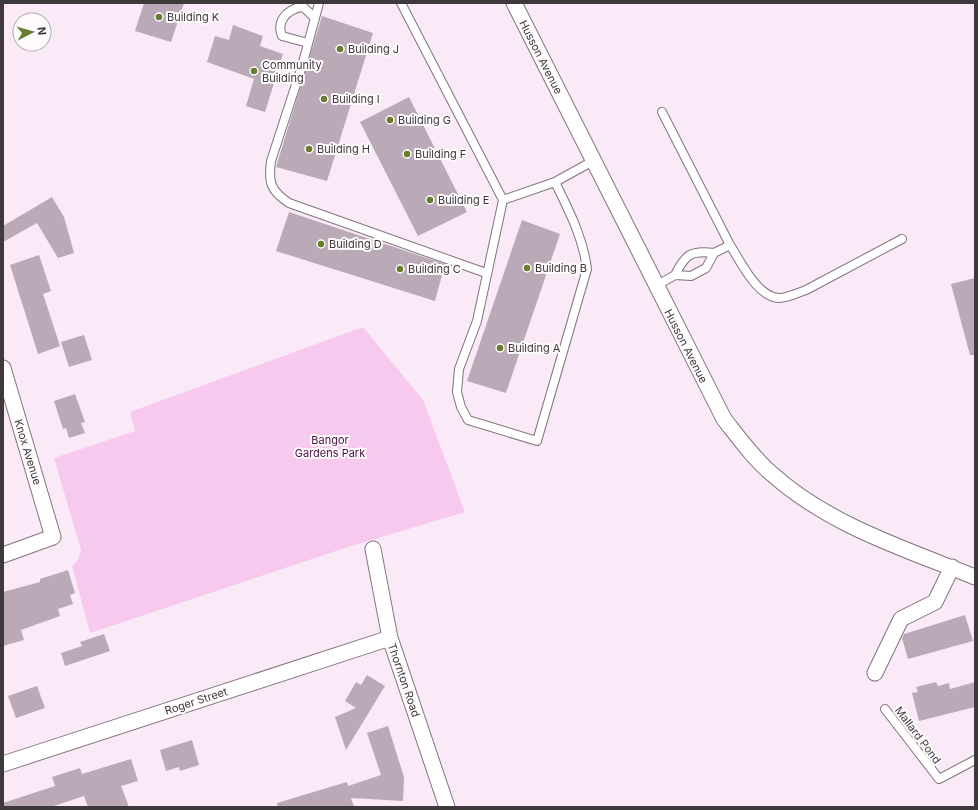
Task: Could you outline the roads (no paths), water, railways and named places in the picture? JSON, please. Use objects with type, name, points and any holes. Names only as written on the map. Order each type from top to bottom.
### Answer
[{"type":"street","name":"Husson Avenue","points":[[514,3],[724,419],[771,474],[806,500],[843,521],[880,539],[975,577]]},
{"type":"street","name":"Knox Avenue","points":[[3,368],[54,537],[3,554]]},
{"type":"street","name":"Thornton Road","points":[[373,549],[390,638],[446,807]]},
{"type":"street","points":[[875,673],[901,619],[935,602],[952,567]]},
{"type":"street","name":"Roger Street","points":[[3,764],[390,638]]},
{"type":"lane","points":[[319,3],[271,161],[269,172],[271,184],[278,195],[290,203],[486,273]]},
{"type":"lane","points":[[401,3],[503,200],[486,273],[477,321],[458,369],[457,392],[461,407],[468,420],[537,441],[587,269],[585,251],[580,235],[555,182]]},
{"type":"lane","points":[[308,43],[282,36],[280,30],[282,20],[287,13],[300,5],[315,18]]},
{"type":"lane","points":[[662,112],[730,245],[759,289],[768,296],[779,298],[792,296],[902,239]]},
{"type":"lane","points":[[503,200],[555,182],[593,161]]},
{"type":"lane","points":[[656,286],[675,275],[684,258],[698,251],[714,253],[730,245]]},
{"type":"lane","points":[[675,275],[691,276],[706,268],[714,253]]},
{"type":"lane","name":"Mallard Pond","points":[[885,709],[939,779],[975,760]]},
{"type":"place","name":"Building K","points":[[159,17]]},
{"type":"place","name":"Building J","points":[[340,49]]},
{"type":"place","name":"Community Building","points":[[254,71]]},
{"type":"place","name":"Building I","points":[[324,99]]},
{"type":"place","name":"Building G","points":[[390,120]]},
{"type":"place","name":"Building H","points":[[309,149]]},
{"type":"place","name":"Building F","points":[[407,154]]},
{"type":"place","name":"Building E","points":[[430,200]]},
{"type":"place","name":"Building D","points":[[321,244]]},
{"type":"place","name":"Building B","points":[[527,268]]},
{"type":"place","name":"Building C","points":[[400,269]]},
{"type":"place","name":"Building A","points":[[500,348]]},
{"type":"park label","name":"Bangor Gardens Park","points":[[330,446]]}]
